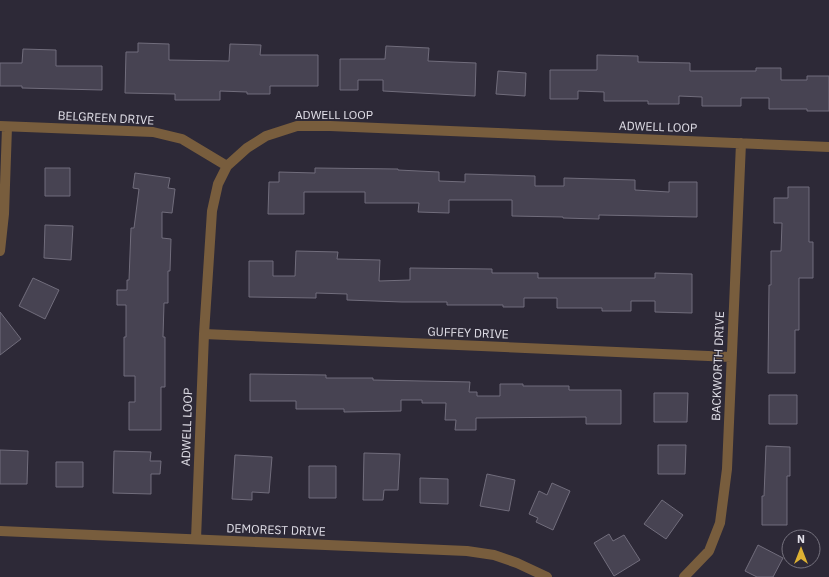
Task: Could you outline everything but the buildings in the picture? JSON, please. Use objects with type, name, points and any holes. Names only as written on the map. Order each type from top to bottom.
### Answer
[{"type":"street","name":"BELGREEN DRIVE","points":[[3,126],[153,132],[182,139],[227,166]]},
{"type":"street","points":[[0,251],[2,236],[3,126]]},
{"type":"street","name":"ADWELL LOOP","points":[[196,539],[204,334],[212,211],[218,184],[227,166],[247,148],[266,136],[297,126],[741,143],[829,148]]},
{"type":"street","name":"BACKWORTH DRIVE","points":[[684,577],[709,552],[720,523],[726,469],[741,143]]},
{"type":"street","name":"GUFFEY DRIVE","points":[[204,334],[731,357]]},
{"type":"street","name":"DEMOREST DRIVE","points":[[0,531],[467,551],[494,555],[517,563],[547,577]]}]
